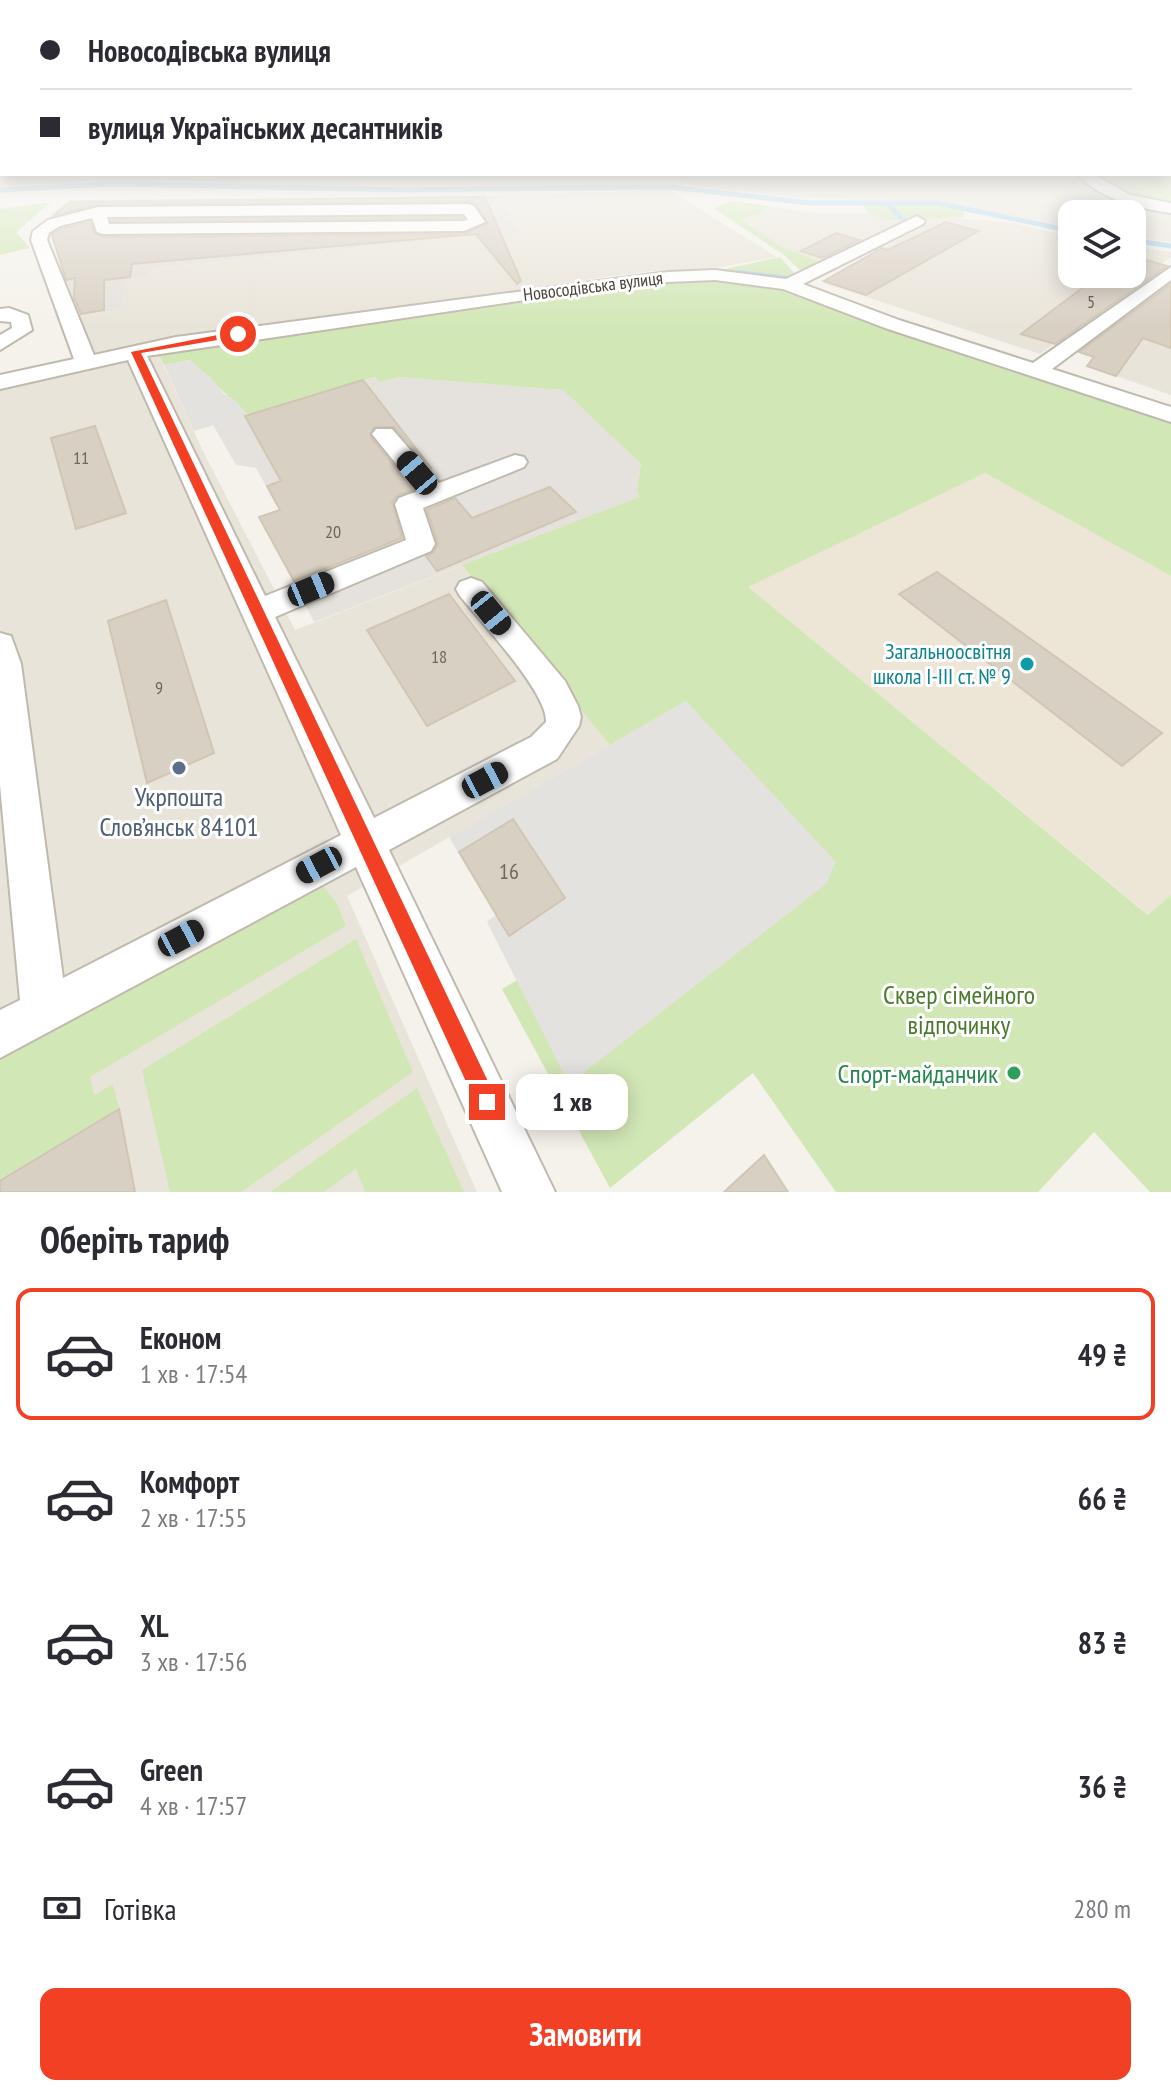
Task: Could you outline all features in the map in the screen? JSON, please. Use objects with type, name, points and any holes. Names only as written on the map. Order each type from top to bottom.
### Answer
[{"type":"street","points":[[82,217],[46,227],[39,240],[86,362]]},
{"type":"street","points":[[99,217],[103,229],[464,226],[477,222],[474,217]]},
{"type":"street","points":[[795,282],[917,221]]},
{"type":"street","points":[[1035,372],[1171,272]]},
{"type":"street","name":"Новосодівська вулиця","points":[[0,382],[176,343],[668,277],[741,276],[795,282],[837,306],[1171,415]]},
{"type":"street","points":[[0,315],[9,314],[21,319],[22,330],[0,344]]},
{"type":"street","points":[[135,352],[529,1192]]},
{"type":"street","points":[[384,434],[434,493]]},
{"type":"street","points":[[256,612],[421,544],[408,504],[515,462]]},
{"type":"street","points":[[0,1035],[544,748],[559,733],[564,708],[551,687],[471,589]]},
{"type":"street","points":[[0,645],[5,664],[44,1011]]},
{"type":"shaded area","points":[[49,217],[509,217],[518,232],[152,268],[148,276],[129,279],[121,309],[79,317],[45,220]]},
{"type":"shaded area","points":[[509,217],[712,217],[777,257],[686,273],[650,271],[427,302],[154,345],[204,453],[295,630],[639,497],[805,632],[347,896],[477,1192],[0,1192],[0,383],[86,362],[71,319],[121,309],[129,279],[148,276],[152,268],[517,232]]},
{"type":"shaded area","points":[[878,217],[886,220],[938,217],[1014,223],[1058,234],[1058,288],[1129,288],[1040,354],[821,282],[926,224],[904,222],[821,262],[782,247],[740,218]]},
{"type":"shaded area","points":[[1016,217],[1058,217],[1058,224]]},
{"type":"shaded area","points":[[1146,217],[1171,217],[1171,242],[1146,239]]},
{"type":"shaded area","points":[[1146,248],[1171,252],[1171,257],[1146,276]]},
{"type":"shaded area","points":[[1171,295],[1171,395],[1087,366],[1101,349]]},
{"type":"shaded area","points":[[190,360],[248,415],[194,431],[164,365]]},
{"type":"shaded area","points":[[376,377],[380,382],[399,377],[563,390],[641,464],[637,490],[639,497],[314,622],[259,517],[279,509],[256,468],[236,465],[213,425]]},
{"type":"shaded area","points":[[985,473],[1171,576],[1171,895],[1149,915],[745,585]]},
{"type":"shaded area","points":[[686,701],[836,862],[826,884],[569,1084],[487,922],[496,915],[449,837]]},
{"type":"green space","points":[[0,217],[34,217],[16,232],[30,248],[0,255]]},
{"type":"green space","points":[[726,217],[750,217],[741,219],[782,247],[821,262],[802,272],[784,255]]},
{"type":"green space","points":[[878,217],[964,217],[886,220]]},
{"type":"green space","points":[[780,257],[797,276],[788,280],[712,272]]},
{"type":"green space","name":"Сквер сімейного відпочинку","points":[[723,280],[790,290],[854,316],[1171,422],[1171,576],[985,473],[748,587],[1148,915],[1171,895],[1171,1192],[1150,1192],[1094,1132],[1038,1192],[836,1192],[753,1073],[610,1188],[502,989],[517,980],[569,1083],[686,701],[610,745],[462,565],[639,497],[637,490],[641,464],[563,390],[399,377],[380,382],[375,377],[248,415],[190,360],[164,365],[159,356],[274,336],[595,291]]},
{"type":"green space","points":[[319,881],[337,904],[346,926],[90,1077],[94,1095],[113,1084],[119,1109],[0,1181],[0,1053]]},
{"type":"green space","points":[[356,939],[413,1072],[241,1192],[170,1192],[142,1070]]},
{"type":"green space","points":[[417,1088],[464,1192],[365,1192],[356,1169],[324,1192],[270,1192]]},
{"type":"building","points":[[462,217],[463,218],[111,221]]},
{"type":"building","points":[[484,217],[493,217],[521,281],[517,284],[476,234],[132,264],[130,277],[104,280],[104,310],[81,314],[74,297],[75,278],[66,280],[52,235],[61,229],[90,222],[94,233],[103,237],[464,234],[488,223]]},
{"type":"building","points":[[946,222],[978,231],[866,295],[824,281],[882,248],[888,250]]},
{"type":"building","points":[[836,233],[859,240],[822,258],[801,251]]},
{"type":"building","points":[[1146,260],[1167,266],[1146,281]]},
{"type":"building","points":[[1171,284],[1171,348],[1143,338],[1116,376],[1087,366],[1094,357],[1079,352]]},
{"type":"building","points":[[1082,288],[1135,288],[1055,344],[1021,334]]},
{"type":"building","points":[[363,380],[432,469],[394,427],[374,427],[370,436],[413,490],[398,495],[392,502],[402,538],[294,581],[259,517],[280,510],[267,486],[281,481],[245,416]]},
{"type":"building","points":[[95,426],[126,513],[76,529],[51,438]]},
{"type":"building","points":[[550,487],[576,512],[437,571],[426,556],[434,552],[438,543],[427,510],[455,498],[472,518]]},
{"type":"building","name":"Загальноосвітня школа І-ІІІ ст. № 9","points":[[937,572],[1162,733],[1122,766],[899,594]]},
{"type":"building","points":[[449,594],[515,681],[427,726],[367,630]]},
{"type":"building","points":[[166,600],[214,753],[147,783],[108,621]]},
{"type":"building","points":[[513,819],[565,898],[509,936],[459,852]]},
{"type":"building","points":[[119,1109],[135,1192],[0,1192],[0,1181]]},
{"type":"building","points":[[764,1155],[788,1192],[724,1192]]},
{"type":"waterway","points":[[896,227],[905,222],[900,217]]},
{"type":"waterway","points":[[1003,217],[1058,228]]},
{"type":"waterway","points":[[1146,242],[1171,246]]},
{"type":"waterway","points":[[738,273],[790,279]]},
{"type":"place","name":"Загальноосвітня школа І-ІІІ ст. № 9","points":[[1027,664]]},
{"type":"place","name":"Укрпошта Слов’янськ 84101","points":[[179,768]]},
{"type":"place","name":"Спорт-майданчик","points":[[1014,1073]]},
{"type":"route","points":[[238,334],[135,352],[487,1102]]}]
